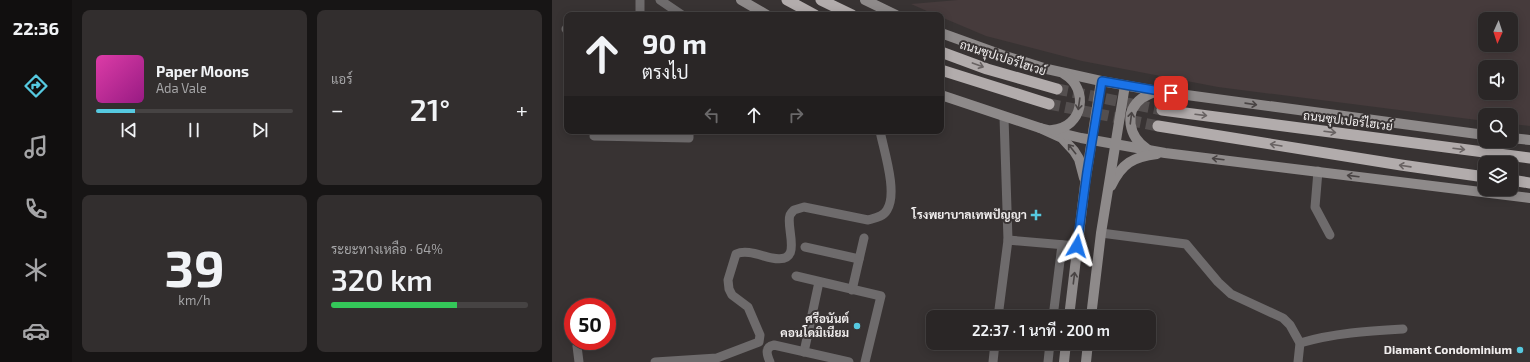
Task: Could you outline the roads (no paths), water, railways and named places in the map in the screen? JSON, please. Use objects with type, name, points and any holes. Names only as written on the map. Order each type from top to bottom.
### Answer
[{"type":"highway","points":[[786,0],[809,12]]},
{"type":"highway","points":[[821,0],[846,12]]},
{"type":"highway","name":"ถนนซุปเปอร์ไฮเวย์","points":[[944,53],[987,69],[1057,89]]},
{"type":"highway","points":[[944,71],[1049,104]]},
{"type":"highway","name":"ถนนซุปเปอร์ไฮเวย์","points":[[1162,110],[1530,158]]},
{"type":"highway","points":[[1158,126],[1478,176]]},
{"type":"highway","points":[[1518,181],[1530,183]]},
{"type":"main road","points":[[741,0],[762,12]]},
{"type":"main road","points":[[865,0],[890,12]]},
{"type":"main road","points":[[944,34],[1002,55],[1062,73],[1102,81],[1157,91],[1478,134]]},
{"type":"main road","points":[[1043,129],[1054,130],[1065,126],[1074,119],[1078,112],[1080,96],[1078,89],[1074,82],[1062,73]]},
{"type":"main road","points":[[1070,310],[1085,184],[1102,81]]},
{"type":"main road","points":[[1092,310],[1101,233],[1124,85]]},
{"type":"main road","points":[[1148,150],[1136,140],[1130,126],[1130,118],[1132,110],[1142,98],[1157,91]]},
{"type":"main road","points":[[944,96],[1043,129],[1092,140],[1165,153],[1530,198]]},
{"type":"main road","points":[[1043,129],[1062,138],[1074,150],[1079,159],[1085,184]]},
{"type":"main road","points":[[1518,139],[1530,140]]},
{"type":"main road","points":[[1108,193],[1116,176],[1128,162],[1137,158],[1165,153]]},
{"type":"main road","points":[[1064,362],[1065,350]]},
{"type":"main road","points":[[1086,362],[1087,350]]},
{"type":"street","points":[[660,0],[678,12]]},
{"type":"street","points":[[637,2],[639,12]]},
{"type":"street","points":[[999,310],[1008,240],[1004,117]]},
{"type":"street","points":[[594,136],[640,134],[689,138],[689,134]]},
{"type":"street","points":[[655,362],[719,360],[759,342],[760,335],[748,307],[732,295],[729,289],[728,280],[736,254],[742,251],[775,259],[782,259],[789,255],[792,249],[790,215],[798,207],[868,220],[878,218],[887,211],[891,200],[892,188],[881,134]]},
{"type":"street","points":[[1318,171],[1315,207],[1330,235]]},
{"type":"street","points":[[1101,233],[1186,244],[1218,282],[1231,294],[1283,318],[1290,325],[1300,343],[1298,362]]},
{"type":"street","points":[[852,290],[864,238]]},
{"type":"street","points":[[1008,240],[1077,246]]},
{"type":"street","points":[[1054,310],[1062,245]]},
{"type":"street","points":[[805,247],[859,259]]},
{"type":"street","points":[[796,276],[881,296],[865,362]]},
{"type":"street","points":[[804,352],[819,282]]},
{"type":"street","points":[[1300,343],[1346,333],[1403,329]]},
{"type":"street","points":[[770,362],[766,352],[770,346],[778,345],[849,362]]},
{"type":"street","points":[[578,350],[579,362]]},
{"type":"street","points":[[993,362],[994,350]]},
{"type":"street","points":[[1048,362],[1049,350]]},
{"type":"tunnel","points":[[1057,89],[1162,110]]},
{"type":"tunnel","points":[[1049,104],[1158,126]]},
{"type":"place","name":"โรงพยาบาลเทพปัญญา","points":[[1036,215]]},
{"type":"place","name":"ศรีอนันต์ คอนโดมิเนียม","points":[[857,326]]},
{"type":"place","name":"Diamant Condominium","points":[[1520,350]]}]
